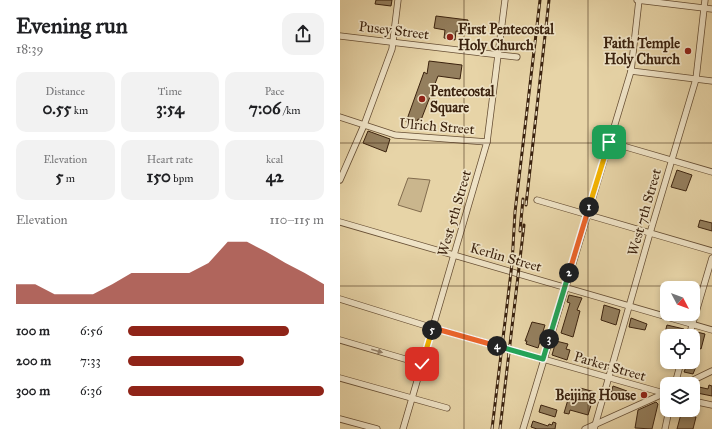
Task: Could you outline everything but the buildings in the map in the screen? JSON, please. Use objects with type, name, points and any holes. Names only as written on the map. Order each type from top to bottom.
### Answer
[{"type":"street","points":[[340,180],[364,125],[392,49],[398,0]]},
{"type":"street","name":"West 5th Street","points":[[402,429],[487,142],[505,0]]},
{"type":"street","points":[[523,429],[631,71],[638,0],[712,9]]},
{"type":"street","name":"West 7th Street","points":[[595,427],[671,160],[696,79],[706,0]]},
{"type":"street","name":"Pusey Street","points":[[340,36],[393,41],[499,56],[517,57]]},
{"type":"street","points":[[631,71],[712,81]]},
{"type":"street","name":"Ulrich Street","points":[[340,117],[395,135],[487,142]]},
{"type":"street","points":[[609,142],[712,172]]},
{"type":"street","points":[[537,200],[712,251]]},
{"type":"street","name":"Kerlin Street","points":[[340,222],[712,330]]},
{"type":"street","points":[[691,329],[712,258]]},
{"type":"street","name":"Parker Street","points":[[340,300],[433,328],[660,391]]},
{"type":"street","points":[[340,340],[422,364]]},
{"type":"street","points":[[700,377],[712,371]]},
{"type":"street","points":[[340,378],[448,408]]},
{"type":"street","points":[[585,429],[595,427],[660,396]]},
{"type":"street","points":[[700,402],[712,405]]},
{"type":"street","points":[[665,429],[668,417]]},
{"type":"street","points":[[340,419],[377,429]]},
{"type":"shaded area","points":[[408,178],[430,180],[421,212],[398,205]]},
{"type":"railway","points":[[492,429],[512,264],[515,212],[540,0]]},
{"type":"railway","points":[[526,205],[549,0]]},
{"type":"railway","points":[[520,231],[523,199]]},
{"type":"railway","points":[[500,429],[524,225]]},
{"type":"place","name":"First Pentecostal Holy Church","points":[[450,37]]},
{"type":"place","name":"Faith Temple Holy Church","points":[[688,51]]},
{"type":"place","name":"Pentecostal Square","points":[[422,99]]},
{"type":"place","name":"Beijing House","points":[[644,395]]},
{"type":"route","points":[[422,364],[433,328],[543,359],[609,142]]}]
